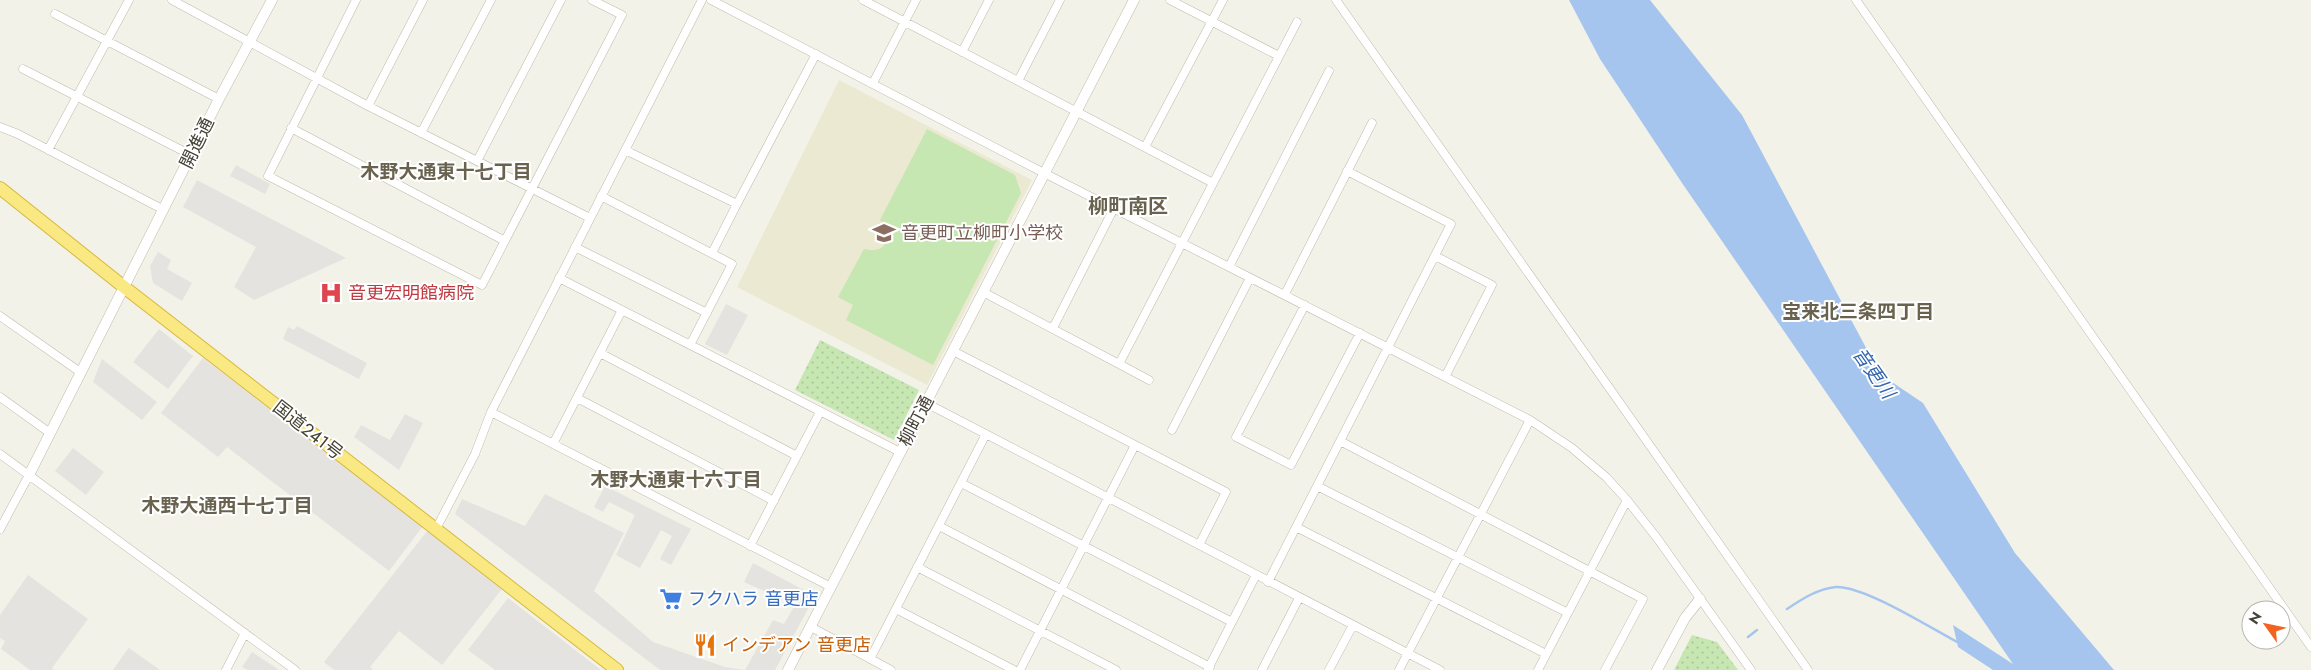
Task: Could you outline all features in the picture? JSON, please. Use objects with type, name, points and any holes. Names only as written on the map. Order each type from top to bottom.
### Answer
[{"type":"highway","name":"国道241号","points":[[0,188],[124,287],[617,670]]},
{"type":"street","points":[[48,150],[128,0]]},
{"type":"street","points":[[172,0],[368,106],[590,218]]},
{"type":"street","name":"開進通","points":[[29,475],[219,99],[272,0]]},
{"type":"street","points":[[356,0],[268,176],[482,286],[622,15],[592,0]]},
{"type":"street","points":[[368,106],[423,0]]},
{"type":"street","points":[[421,133],[491,0]]},
{"type":"street","points":[[477,161],[561,0]]},
{"type":"street","points":[[436,530],[475,454],[491,412],[702,0]]},
{"type":"street","points":[[711,0],[1044,173],[1530,420],[1572,448],[1606,477],[1627,500],[1752,670]]},
{"type":"street","points":[[863,0],[1213,182]]},
{"type":"street","points":[[873,83],[916,0]]},
{"type":"street","points":[[962,52],[989,0]]},
{"type":"street","points":[[1018,81],[1060,0]]},
{"type":"street","name":"柳町通","points":[[788,670],[1134,0]]},
{"type":"street","points":[[1170,0],[1280,56]]},
{"type":"street","points":[[1146,148],[1223,0]]},
{"type":"street","points":[[1336,0],[1808,670]]},
{"type":"street","points":[[1856,0],[2311,647]]},
{"type":"street","points":[[55,14],[219,99]]},
{"type":"street","points":[[1119,364],[1297,22]]},
{"type":"street","points":[[712,253],[816,54]]},
{"type":"street","points":[[23,69],[191,155]]},
{"type":"street","points":[[1229,267],[1329,71]]},
{"type":"street","points":[[1284,294],[1372,123]]},
{"type":"street","points":[[0,127],[164,210]]},
{"type":"street","points":[[291,128],[505,241]]},
{"type":"street","points":[[625,150],[737,204]]},
{"type":"street","points":[[1268,582],[1451,224],[1347,171]]},
{"type":"street","points":[[601,196],[732,264],[690,345]]},
{"type":"street","points":[[1053,328],[1114,208]]},
{"type":"street","points":[[575,246],[707,313]]},
{"type":"street","points":[[1435,256],[1492,285],[1445,377]]},
{"type":"street","points":[[559,278],[900,452]]},
{"type":"street","points":[[1172,430],[1250,278]]},
{"type":"street","points":[[983,292],[1148,380]]},
{"type":"street","points":[[1304,305],[1236,437],[1292,465],[1360,333]]},
{"type":"street","points":[[553,444],[622,310]]},
{"type":"street","points":[[0,316],[80,372]]},
{"type":"street","points":[[953,351],[1226,492],[1198,545]]},
{"type":"street","points":[[600,353],[797,456]]},
{"type":"street","points":[[0,397],[50,433]]},
{"type":"street","points":[[577,398],[774,501]]},
{"type":"street","points":[[926,402],[1440,670]]},
{"type":"street","points":[[491,412],[831,587]]},
{"type":"street","points":[[750,546],[820,412]]},
{"type":"street","points":[[1398,670],[1530,420]]},
{"type":"street","points":[[870,659],[986,434]]},
{"type":"street","points":[[1340,441],[1643,599],[1605,670]]},
{"type":"street","points":[[1020,670],[1135,445]]},
{"type":"street","points":[[0,454],[295,670]]},
{"type":"street","points":[[0,529],[29,475]]},
{"type":"street","points":[[961,483],[1232,622]]},
{"type":"street","points":[[1317,486],[1568,614]]},
{"type":"street","points":[[1538,670],[1627,500]]},
{"type":"street","points":[[939,526],[1208,668],[1256,575]]},
{"type":"street","points":[[1296,527],[1546,654]]},
{"type":"street","points":[[917,567],[1116,670]]},
{"type":"street","points":[[1262,670],[1299,598]]},
{"type":"street","points":[[1658,670],[1685,618],[1700,599]]},
{"type":"street","points":[[896,609],[1014,670]]},
{"type":"street","points":[[1329,670],[1353,625]]},
{"type":"street","points":[[811,627],[891,670]]},
{"type":"street","points":[[226,670],[245,633]]},
{"type":"shaded area","name":"音更町立柳町小学校","points":[[839,80],[1032,180],[927,385],[737,287]]},
{"type":"shaded area","points":[[236,165],[270,184],[265,194],[230,176]]},
{"type":"shaded area","points":[[197,180],[346,258],[254,300],[234,287],[256,247],[183,207]]},
{"type":"shaded area","points":[[158,252],[171,260],[167,269],[192,283],[182,301],[153,283],[150,266]]},
{"type":"shaded area","points":[[726,304],[748,315],[727,355],[705,344]]},
{"type":"shaded area","points":[[297,326],[367,363],[359,379],[283,339],[288,327],[294,330]]},
{"type":"shaded area","points":[[159,329],[193,356],[168,389],[133,362]]},
{"type":"shaded area","points":[[203,358],[423,526],[389,571],[227,447],[218,457],[161,413]]},
{"type":"shaded area","points":[[102,359],[157,402],[142,420],[93,382]]},
{"type":"shaded area","points":[[405,414],[423,423],[399,470],[354,437],[361,425],[390,440]]},
{"type":"shaded area","points":[[73,448],[104,472],[86,495],[55,471]]},
{"type":"shaded area","points":[[605,486],[691,529],[671,565],[660,559],[672,536],[661,530],[640,568],[616,555],[635,515],[609,502],[603,512],[594,507]]},
{"type":"shaded area","points":[[545,494],[624,533],[594,591],[653,642],[725,667],[745,670],[660,670],[455,514],[462,499],[525,526]]},
{"type":"shaded area","points":[[428,530],[502,589],[442,665],[399,631],[370,667],[373,670],[334,670],[324,662]]},
{"type":"shaded area","points":[[753,563],[815,596],[775,670],[745,670],[773,620],[784,624],[795,605],[744,582]]},
{"type":"shaded area","points":[[28,575],[88,619],[52,668],[54,670],[30,670],[1,649],[5,641],[0,638],[0,615]]},
{"type":"shaded area","points":[[508,598],[601,670],[495,670],[468,650]]},
{"type":"shaded area","points":[[129,648],[160,670],[113,670]]},
{"type":"shaded area","points":[[252,652],[279,670],[248,670],[242,667]]},
{"type":"green space","points":[[927,129],[1015,175],[1021,193],[933,365],[846,320],[853,305],[838,297],[864,249],[878,249],[886,243],[887,232],[880,220]]},
{"type":"green space","points":[[820,340],[919,390],[894,440],[795,390]]},
{"type":"green space","points":[[1692,635],[1717,642],[1738,670],[1674,670]]},
{"type":"water","name":"音更川","points":[[1569,0],[1650,0],[1742,115],[1880,374],[1923,403],[2015,553],[2114,670],[1993,670],[1958,647],[1953,625],[2013,664],[1682,183],[1600,59]]},
{"type":"waterway","points":[[1787,609],[1804,598],[1822,590],[1836,587],[1849,589],[1864,593],[1881,601],[1959,643]]},
{"type":"waterway","points":[[1748,637],[1757,630]]},
{"type":"place","name":"音更町立柳町小学校","points":[[884,233]]},
{"type":"place","name":"音更宏明館病院","points":[[331,293]]},
{"type":"place","name":"フクハラ 音更店","points":[[671,599]]},
{"type":"place","name":"インデアン 音更店","points":[[705,645]]},
{"type":"district","name":"木野大通東十七丁目","points":[[446,171]]},
{"type":"district","name":"柳町南区","points":[[1128,206]]},
{"type":"district","name":"宝来北三条四丁目","points":[[1858,311]]},
{"type":"district","name":"木野大通東十六丁目","points":[[676,479]]},
{"type":"district","name":"木野大通西十七丁目","points":[[227,505]]}]
